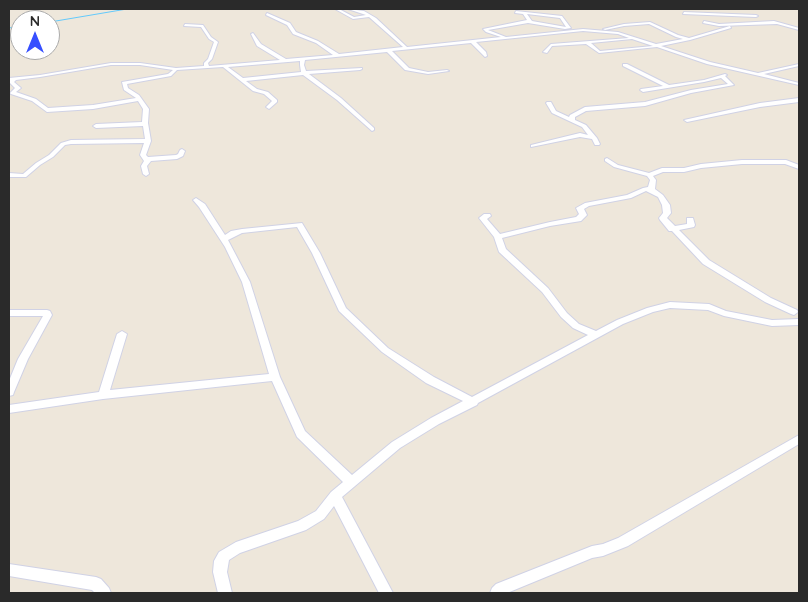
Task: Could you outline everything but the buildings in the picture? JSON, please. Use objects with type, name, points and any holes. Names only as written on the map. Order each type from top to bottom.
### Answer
[{"type":"street","points":[[337,9],[353,18],[370,16]]},
{"type":"street","points":[[350,9],[363,12],[382,24],[392,37],[406,48]]},
{"type":"street","points":[[751,9],[756,16]]},
{"type":"street","points":[[514,14],[524,13],[561,17],[571,29]]},
{"type":"street","points":[[524,13],[530,22]]},
{"type":"street","points":[[684,13],[756,16],[799,29]]},
{"type":"street","points":[[267,14],[289,24],[294,33],[317,42],[337,55]]},
{"type":"street","points":[[514,14],[530,22],[571,29],[602,31],[635,38],[656,46],[740,70],[799,84]]},
{"type":"street","points":[[508,38],[485,29],[530,22]]},
{"type":"street","points":[[602,31],[624,25],[650,22],[677,36],[690,39]]},
{"type":"street","points":[[704,22],[716,25],[799,24]]},
{"type":"street","points":[[185,25],[202,26],[210,38],[216,42],[210,59],[206,63],[207,67]]},
{"type":"street","points":[[587,42],[599,52],[656,46],[717,32],[734,25]]},
{"type":"street","points":[[12,91],[18,88],[11,82],[11,79],[112,64],[140,64],[176,68],[224,66],[473,42],[571,29]]},
{"type":"street","points":[[253,34],[259,45],[285,61]]},
{"type":"street","points":[[532,35],[541,40]]},
{"type":"street","points":[[545,52],[548,44],[635,38]]},
{"type":"street","points":[[473,42],[484,52],[485,56]]},
{"type":"street","points":[[388,50],[407,69],[428,73],[447,70]]},
{"type":"street","points":[[303,59],[304,73],[339,99],[372,129]]},
{"type":"street","points":[[625,64],[669,86]]},
{"type":"street","points":[[760,74],[799,65]]},
{"type":"street","points":[[224,66],[255,90],[266,93],[275,101],[269,107]]},
{"type":"street","points":[[147,161],[143,155],[148,142],[145,124],[146,109],[139,99],[126,89],[125,81],[169,75],[176,68]]},
{"type":"street","points":[[242,80],[360,69]]},
{"type":"street","points":[[643,90],[704,81],[740,70]]},
{"type":"street","points":[[572,121],[572,116],[585,109],[645,104],[691,92],[732,85],[722,76]]},
{"type":"street","points":[[12,91],[34,100],[47,110],[93,107],[139,99]]},
{"type":"street","points":[[687,120],[768,104],[799,100]]},
{"type":"street","points":[[533,146],[580,135],[596,141],[584,126],[554,112],[550,103]]},
{"type":"street","points":[[96,126],[145,124]]},
{"type":"street","points":[[9,176],[24,176],[28,174],[38,164],[51,156],[62,144],[70,142],[148,142]]},
{"type":"street","points":[[146,174],[144,166],[149,159],[176,157],[181,155],[182,151]]},
{"type":"street","points":[[607,160],[616,166],[649,175],[653,180],[651,190]]},
{"type":"street","points":[[649,175],[662,170],[684,170],[701,166],[750,162],[788,162],[799,167]]},
{"type":"street","points":[[225,593],[220,572],[221,560],[224,556],[236,548],[302,526],[320,515],[335,496],[350,482],[396,445],[435,421],[639,314],[670,305],[709,308],[772,323],[799,321],[794,312],[768,300],[711,265],[672,229],[663,218],[667,213],[666,205],[661,196],[651,190],[645,189],[629,197],[587,204],[580,208],[583,215],[578,219],[498,237]]},
{"type":"street","points":[[196,200],[224,239],[246,282],[275,377],[301,434],[350,482]]},
{"type":"street","points":[[487,216],[483,218],[498,237],[502,250],[545,290],[564,315],[576,326],[596,335]]},
{"type":"street","points":[[672,229],[691,225],[690,220]]},
{"type":"street","points":[[224,239],[242,231],[299,225],[316,252],[342,309],[385,350],[430,380],[473,402]]},
{"type":"street","points":[[794,312],[795,307],[799,303]]},
{"type":"street","points":[[9,313],[47,313],[48,315],[23,359],[9,392]]},
{"type":"street","points":[[103,395],[122,334]]},
{"type":"street","points":[[9,406],[275,377]]},
{"type":"street","points":[[497,593],[501,589],[592,552],[623,542],[799,439]]},
{"type":"street","points":[[335,496],[386,593]]},
{"type":"street","points":[[9,570],[96,584],[104,593]]},
{"type":"waterway","points":[[60,20],[127,9]]}]
